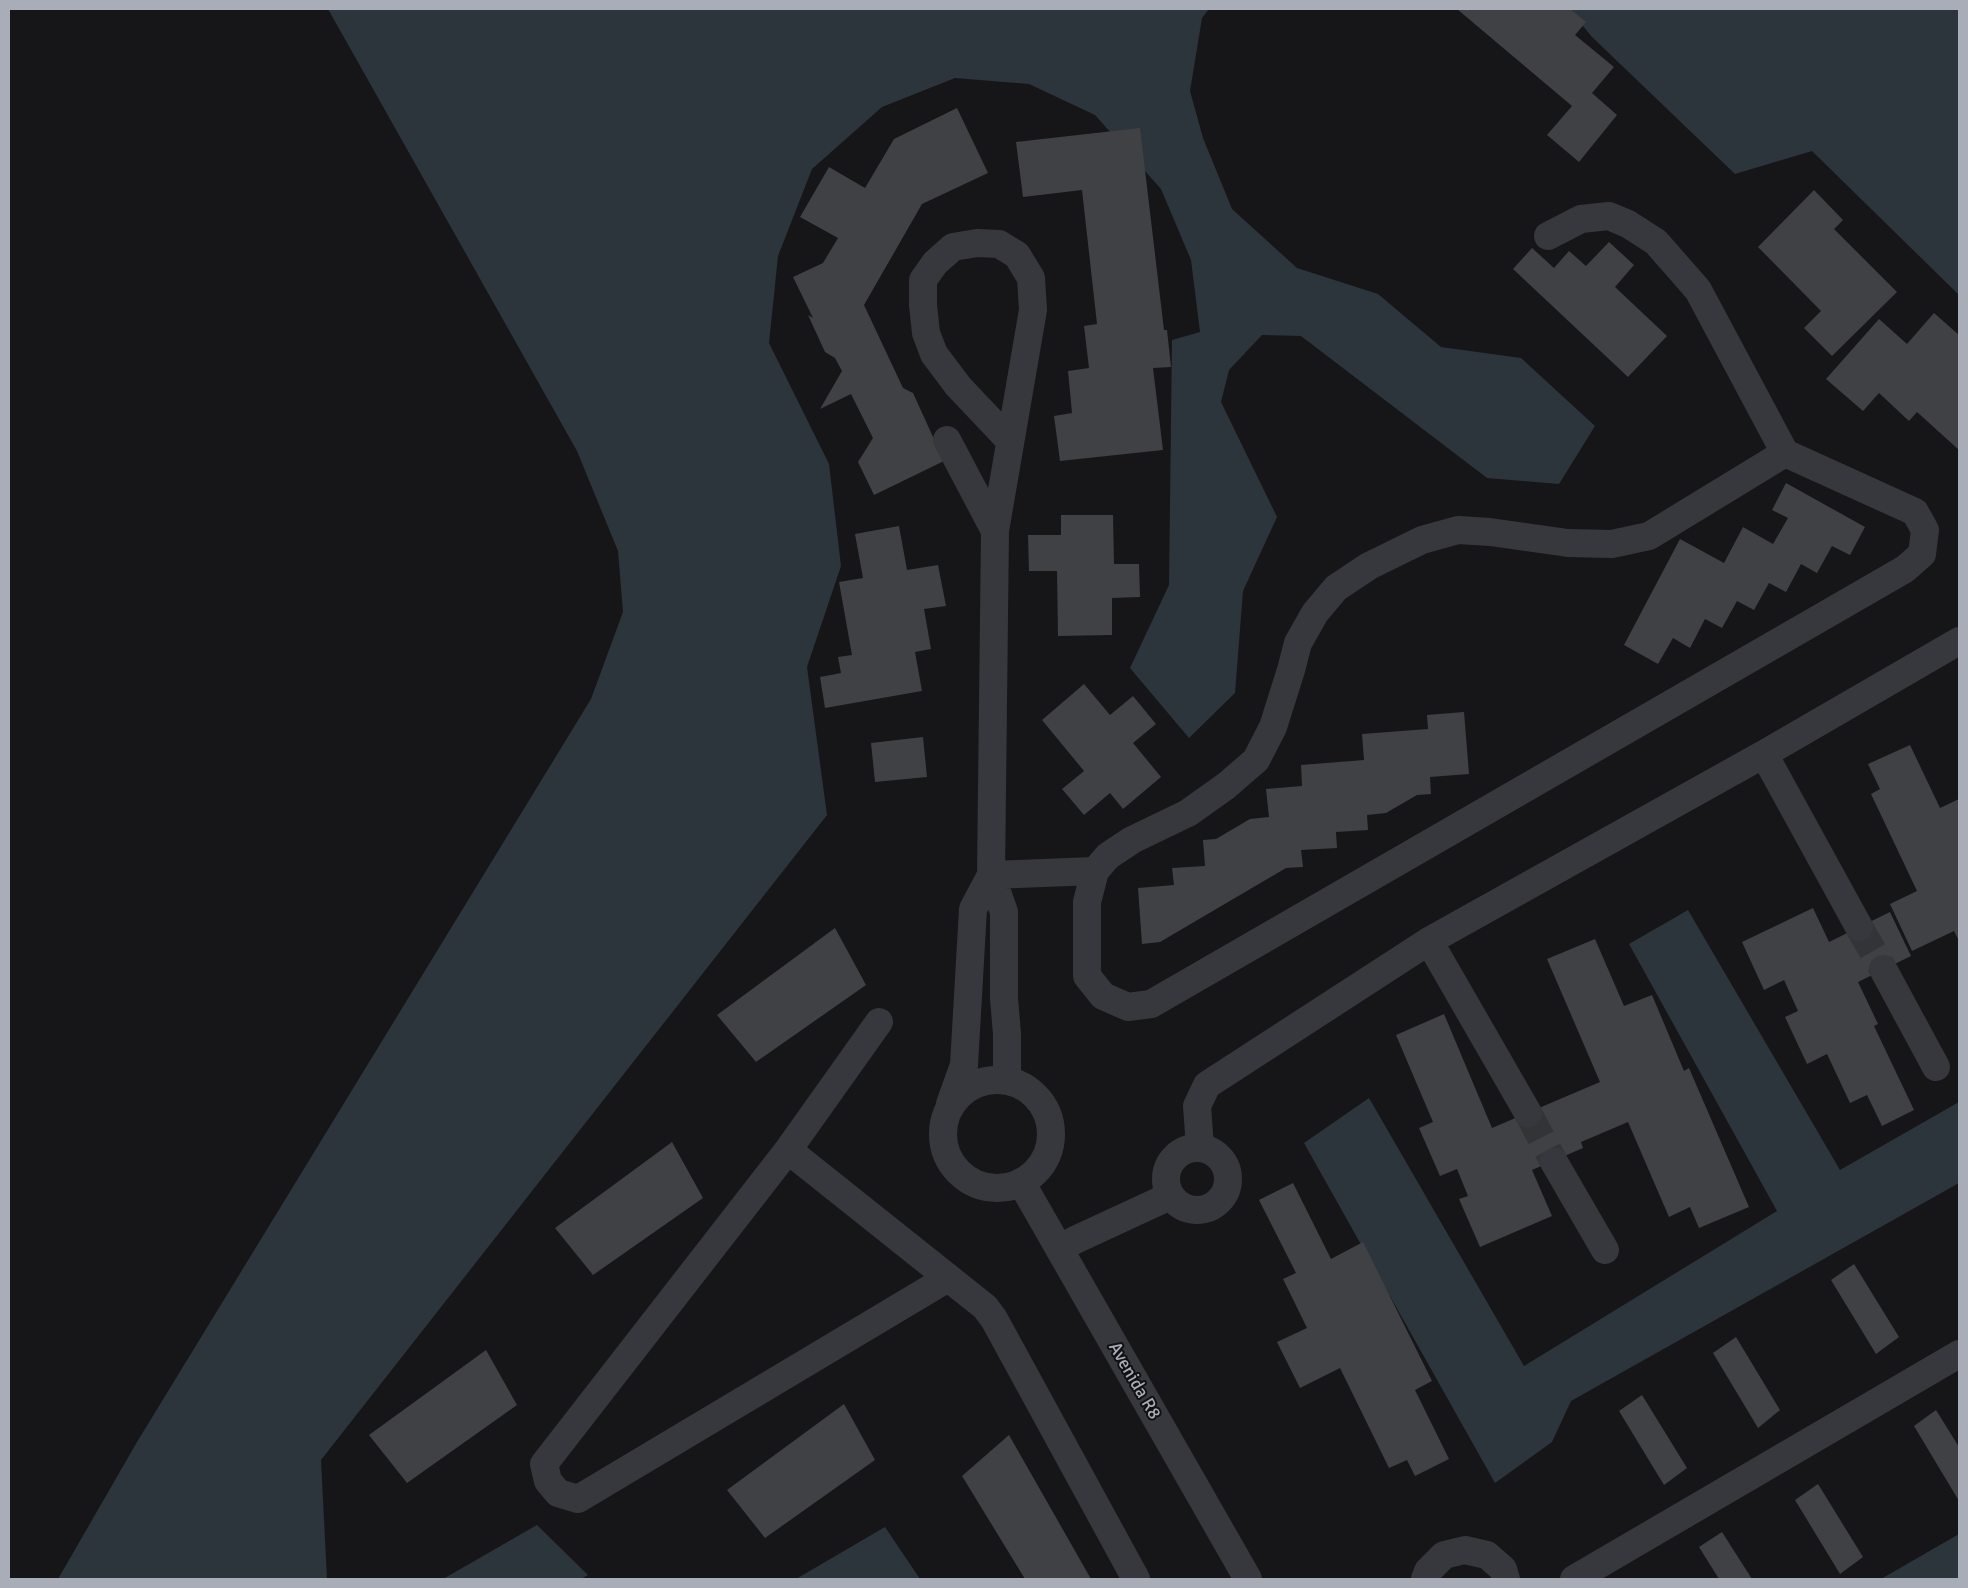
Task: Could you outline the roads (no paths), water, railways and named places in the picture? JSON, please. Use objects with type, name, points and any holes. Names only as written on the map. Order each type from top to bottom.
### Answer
[{"type":"street","points":[[1548,236],[1581,219],[1609,216],[1628,224],[1656,242],[1698,290],[1785,453],[1915,512],[1926,530],[1922,554],[1905,569],[1151,1004],[1128,1007],[1103,996],[1086,976],[1087,902],[1095,870],[1108,856],[1132,840],[1196,808],[1226,786],[1256,760],[1273,727],[1298,643],[1315,613],[1336,588],[1369,566],[1422,540],[1458,530],[1490,532],[1568,543],[1594,544],[1612,544],[1649,536],[1785,453]]},
{"type":"street","points":[[1007,1081],[1007,1034],[1004,998],[1004,912],[991,875],[995,531],[1033,310],[1031,278],[1017,255],[999,244],[977,243],[953,247],[935,263],[922,280],[926,332],[934,354],[958,386],[1010,442]]},
{"type":"street","points":[[947,440],[995,531]]},
{"type":"street","points":[[1200,1148],[1197,1106],[1207,1084],[1429,941],[1764,754],[1959,641]]},
{"type":"street","points":[[1764,754],[1859,927]]},
{"type":"street","points":[[991,875],[1095,870]]},
{"type":"street","points":[[950,1106],[960,1093],[974,1084],[991,1080],[1007,1081],[1023,1086],[1036,1096],[1045,1110],[1050,1126],[1050,1143],[1045,1159],[1035,1172],[1021,1182],[1002,1188],[982,1186],[964,1178],[951,1163],[944,1144],[943,1125],[964,1065],[973,909],[991,875]]},
{"type":"street","points":[[1429,941],[1528,1113]]},
{"type":"street","points":[[1882,969],[1936,1067]]},
{"type":"street","points":[[879,1022],[788,1150],[544,1464],[548,1480],[558,1493],[578,1499],[948,1278]]},
{"type":"street","points":[[1200,1148],[1216,1154],[1227,1168],[1228,1186],[1219,1203],[1203,1210],[1184,1208],[1170,1196],[1166,1183],[1167,1169],[1174,1157],[1186,1149],[1200,1148]]},
{"type":"street","points":[[788,1150],[985,1307],[994,1319],[1136,1579]]},
{"type":"street","points":[[1554,1162],[1605,1250]]},
{"type":"street","name":"Avenida R8","points":[[1021,1182],[1248,1579]]},
{"type":"street","points":[[1059,1248],[1170,1196]]},
{"type":"street","points":[[1574,1579],[1959,1354]]},
{"type":"street","points":[[1425,1579],[1428,1571],[1444,1555],[1465,1550],[1487,1555],[1503,1569],[1506,1579]]},
{"type":"tunnel","points":[[1859,927],[1883,969]]},
{"type":"tunnel","points":[[1528,1113],[1554,1162]]}]
